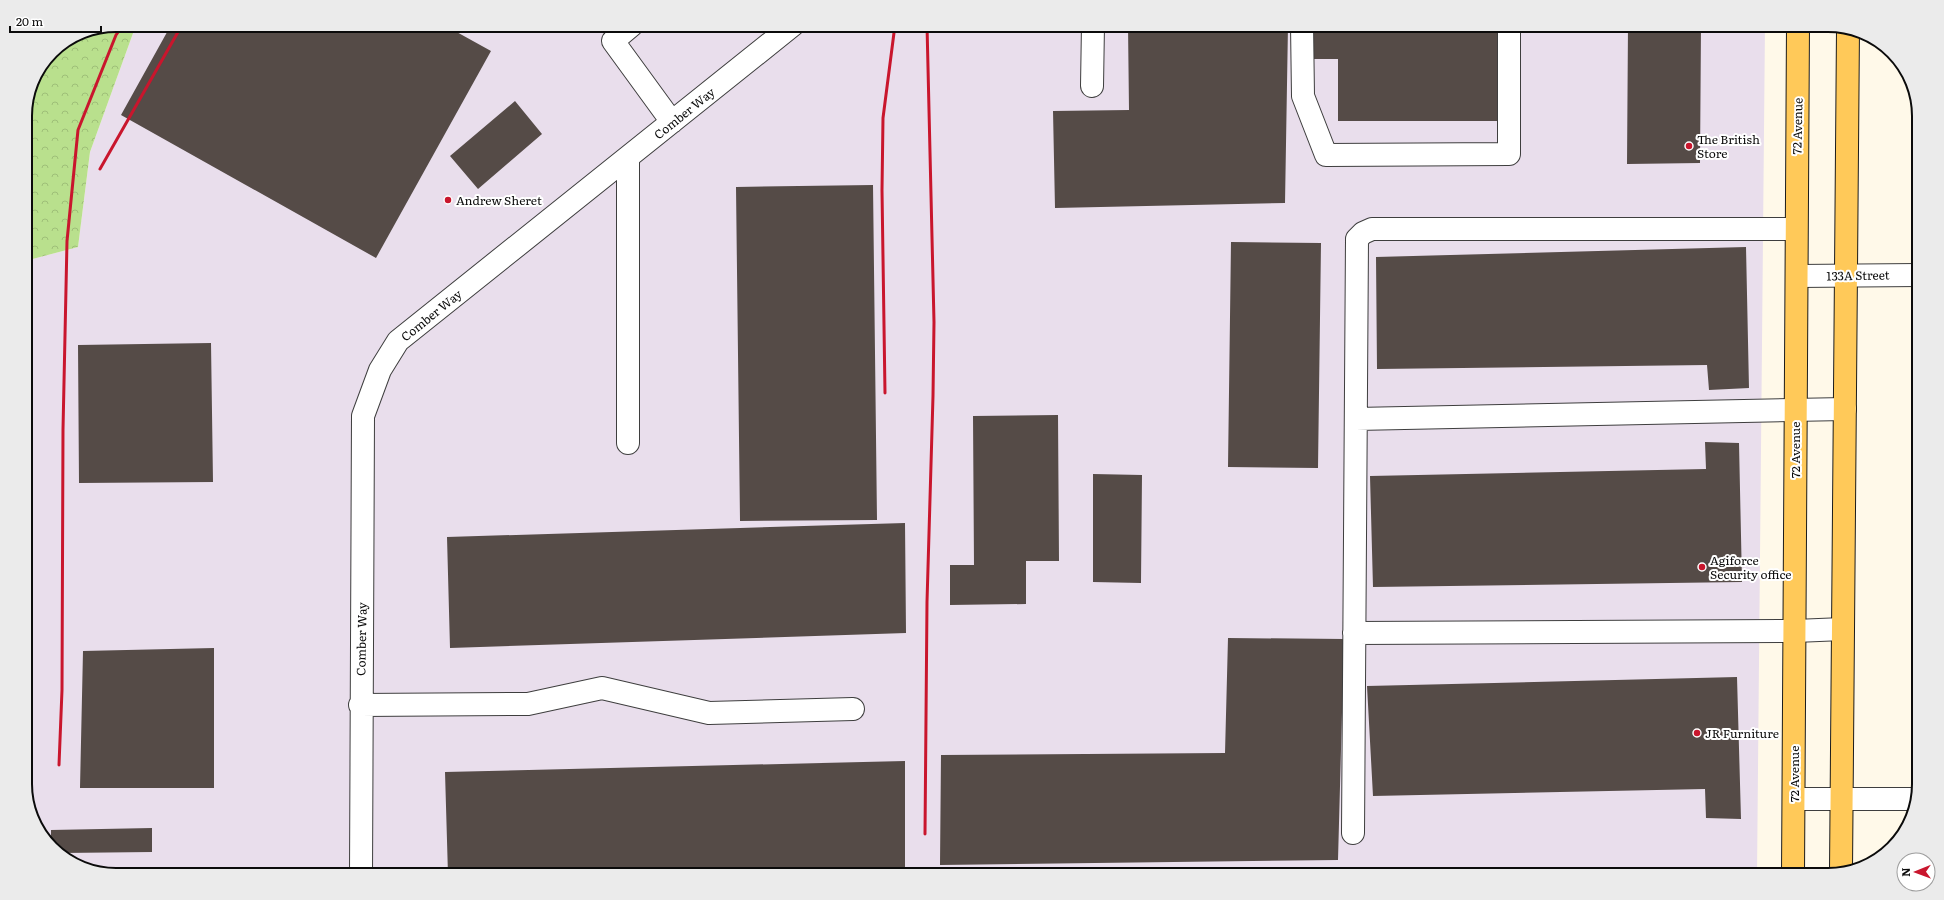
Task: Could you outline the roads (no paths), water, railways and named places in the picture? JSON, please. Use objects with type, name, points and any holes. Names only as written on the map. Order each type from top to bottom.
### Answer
[{"type":"main road","name":"72 Avenue","points":[[1793,868],[1798,32]]},
{"type":"main road","points":[[1841,867],[1848,35]]},
{"type":"street","points":[[624,32],[613,41],[672,122]]},
{"type":"street","name":"Comber Way","points":[[361,868],[360,705],[364,416],[380,370],[398,342],[784,32]]},
{"type":"street","points":[[1092,86],[1093,32]]},
{"type":"street","points":[[1302,32],[1303,96],[1326,155],[1509,154],[1509,32]]},
{"type":"street","points":[[628,157],[628,443]]},
{"type":"street","points":[[1353,833],[1357,239],[1363,233],[1380,229],[1796,229]]},
{"type":"street","name":"133A Street","points":[[1797,276],[1912,275]]},
{"type":"street","points":[[1356,420],[1845,409]]},
{"type":"street","points":[[1354,633],[1795,631],[1843,629]]},
{"type":"street","points":[[360,705],[528,704],[602,688],[709,713],[853,709]]},
{"type":"street","points":[[1794,799],[1910,799]]},
{"type":"railway","points":[[59,765],[62,690],[63,430],[67,241],[78,130],[118,32]]},
{"type":"railway","points":[[100,169],[178,32]]},
{"type":"railway","points":[[885,393],[882,190],[883,118],[894,32]]},
{"type":"railway","points":[[925,834],[927,602],[934,322],[927,32]]},
{"type":"place","name":"The British Store","points":[[1689,146]]},
{"type":"place","name":"Andrew Sheret","points":[[448,200]]},
{"type":"place","name":"Agiforce Security office","points":[[1702,567]]},
{"type":"place","name":"JR Furniture","points":[[1697,733]]}]
